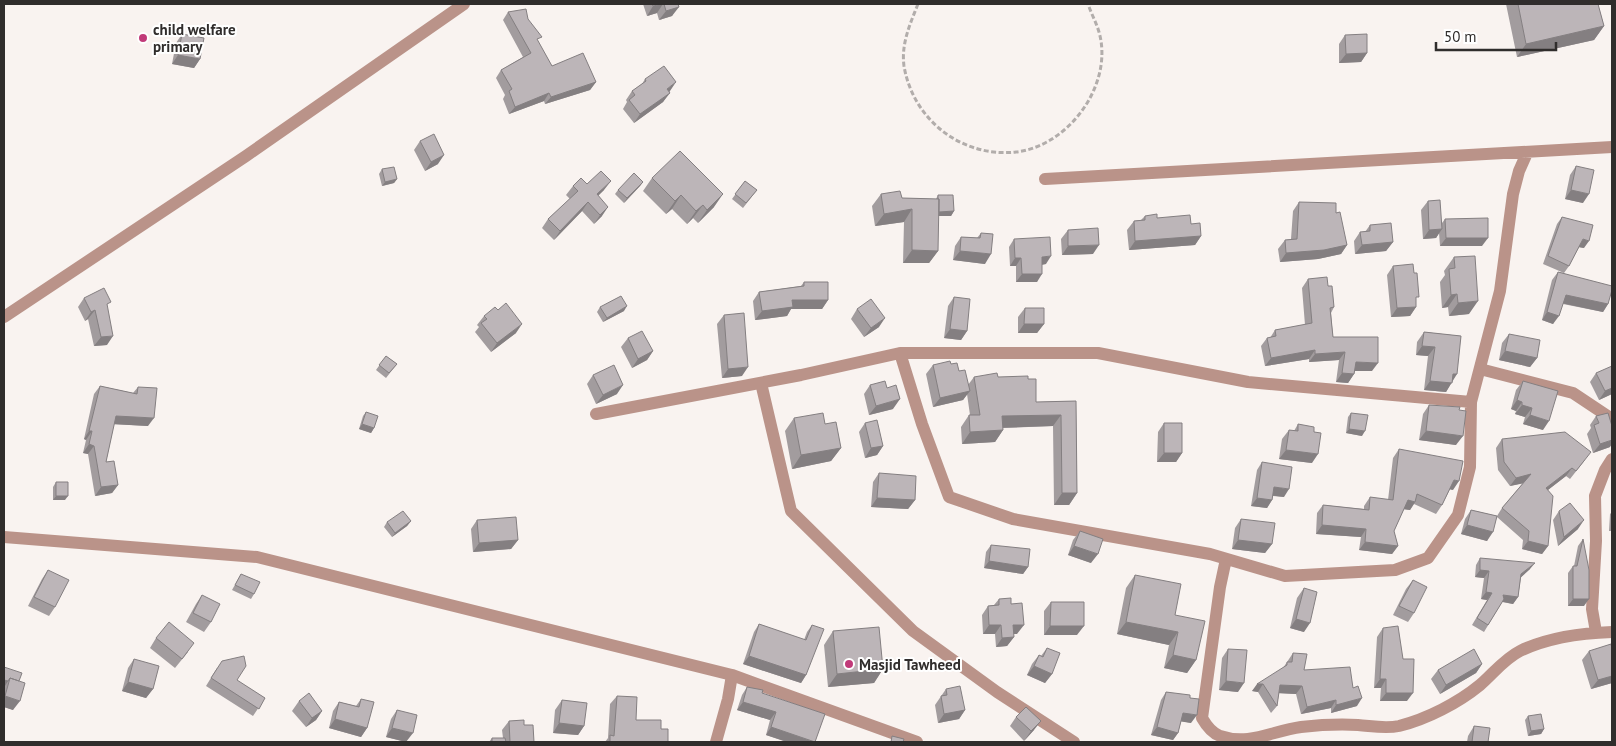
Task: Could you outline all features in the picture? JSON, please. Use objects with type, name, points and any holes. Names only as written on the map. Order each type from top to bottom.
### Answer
[{"type":"street","points":[[4,317],[246,156],[464,4]]},
{"type":"street","points":[[1045,180],[1612,147]]},
{"type":"street","points":[[900,353],[948,497],[1013,519],[1107,534],[1226,559],[1285,576],[1394,570],[1428,558],[1458,516],[1470,467],[1471,402],[1500,292],[1513,194],[1519,171],[1527,153]]},
{"type":"street","points":[[596,414],[761,383],[900,353],[1098,353],[1248,382],[1471,402]]},
{"type":"street","points":[[1480,369],[1568,392],[1612,417]]},
{"type":"street","points":[[761,383],[791,511],[913,631],[997,692],[1074,742]]},
{"type":"street","points":[[1596,632],[1592,609],[1596,541],[1595,496],[1604,470],[1612,459]]},
{"type":"street","points":[[4,537],[257,557],[732,675],[917,742]]},
{"type":"street","points":[[1226,559],[1202,718],[1206,726],[1219,736],[1252,742],[1274,733],[1301,727],[1357,725],[1382,728],[1399,726],[1463,698],[1519,651],[1537,644],[1596,632],[1612,632]]},
{"type":"street","points":[[716,742],[728,699],[732,675]]},
{"type":"path","points":[[918,4],[906,34],[904,65],[912,95],[930,122],[955,141],[985,151],[1017,152],[1047,142],[1073,124],[1092,98],[1101,66],[1100,33],[1088,4]]},
{"type":"building","points":[[664,4],[678,4],[679,7],[666,11]]},
{"type":"building","points":[[1518,4],[1598,4],[1604,26],[1526,44]]},
{"type":"building","points":[[526,9],[528,19],[542,37],[537,39],[552,66],[583,53],[596,82],[551,97],[549,93],[515,107],[509,91],[512,89],[501,70],[531,53],[508,12]]},
{"type":"building","points":[[182,34],[204,38],[200,59],[178,55]]},
{"type":"building","points":[[1367,34],[1367,53],[1346,54],[1345,35]]},
{"type":"building","points":[[664,66],[676,82],[667,89],[670,93],[640,114],[629,100],[635,95],[632,91]]},
{"type":"building","points":[[434,134],[444,155],[431,162],[420,141]]},
{"type":"building","points":[[680,151],[723,194],[707,210],[703,205],[696,211],[681,195],[675,201],[652,178]]},
{"type":"building","points":[[1576,166],[1594,170],[1589,194],[1571,190]]},
{"type":"building","points":[[394,167],[397,179],[385,182],[382,169]]},
{"type":"building","points":[[601,171],[611,181],[597,194],[608,207],[600,215],[588,202],[560,231],[548,219],[578,191],[573,186],[581,178],[587,184]]},
{"type":"building","points":[[634,173],[643,182],[627,198],[618,190]]},
{"type":"building","points":[[745,181],[757,190],[746,203],[735,194]]},
{"type":"building","points":[[900,191],[902,198],[939,199],[938,251],[912,250],[912,209],[884,214],[881,194]]},
{"type":"building","points":[[938,195],[953,195],[954,211],[939,212]]},
{"type":"building","points":[[1440,200],[1442,229],[1429,230],[1428,201]]},
{"type":"building","points":[[1299,202],[1336,203],[1336,213],[1340,212],[1347,245],[1324,250],[1286,253],[1285,240],[1297,239]]},
{"type":"building","points":[[1157,214],[1157,218],[1190,215],[1191,224],[1200,223],[1201,236],[1135,241],[1134,221],[1145,220],[1145,216]]},
{"type":"building","points":[[1562,217],[1593,225],[1589,241],[1583,239],[1569,266],[1548,256]]},
{"type":"building","points":[[1488,218],[1488,238],[1446,238],[1445,219]]},
{"type":"building","points":[[1391,223],[1393,242],[1362,245],[1360,232],[1370,231],[1370,225]]},
{"type":"building","points":[[1098,228],[1099,245],[1068,246],[1068,230]]},
{"type":"building","points":[[981,233],[993,234],[991,254],[960,251],[961,237],[980,238]]},
{"type":"building","points":[[1050,237],[1051,256],[1042,257],[1042,274],[1022,274],[1021,258],[1015,258],[1014,239]]},
{"type":"building","points":[[1475,256],[1478,301],[1458,303],[1457,294],[1451,295],[1449,269],[1455,268],[1454,257]]},
{"type":"building","points":[[1413,264],[1414,273],[1417,273],[1419,297],[1416,297],[1416,307],[1397,308],[1393,266]]},
{"type":"building","points":[[1558,272],[1612,286],[1608,304],[1566,295],[1559,316],[1547,312]]},
{"type":"building","points":[[1327,277],[1328,286],[1332,286],[1334,307],[1330,308],[1333,337],[1378,337],[1378,363],[1356,362],[1354,374],[1342,373],[1345,352],[1315,354],[1315,350],[1271,358],[1267,338],[1276,336],[1275,330],[1312,323],[1308,279]]},
{"type":"building","points":[[804,282],[828,282],[828,300],[792,300],[793,307],[762,311],[759,292],[804,286]]},
{"type":"building","points":[[104,288],[111,302],[107,304],[113,336],[101,337],[95,310],[91,312],[84,298]]},
{"type":"building","points":[[621,296],[627,306],[607,318],[600,307]]},
{"type":"building","points":[[954,297],[970,299],[967,331],[950,329]]},
{"type":"building","points":[[871,299],[885,318],[871,328],[857,309]]},
{"type":"building","points":[[506,303],[522,324],[497,343],[481,323],[487,319],[484,316],[495,307],[498,310]]},
{"type":"building","points":[[1025,308],[1044,308],[1044,324],[1024,324]]},
{"type":"building","points":[[744,313],[748,367],[728,369],[724,315]]},
{"type":"building","points":[[642,331],[653,351],[638,359],[628,338]]},
{"type":"building","points":[[1424,332],[1461,336],[1457,374],[1453,374],[1452,383],[1430,381],[1435,347],[1422,346]]},
{"type":"building","points":[[1509,334],[1540,340],[1537,358],[1505,351]]},
{"type":"building","points":[[386,356],[397,364],[389,373],[379,365]]},
{"type":"building","points":[[950,361],[951,364],[957,363],[959,371],[965,370],[970,391],[940,398],[933,365]]},
{"type":"building","points":[[614,365],[623,385],[603,395],[593,375]]},
{"type":"building","points":[[1612,366],[1612,388],[1605,391],[1596,373]]},
{"type":"building","points":[[997,373],[998,377],[1028,376],[1028,379],[1036,379],[1036,402],[1076,401],[1077,493],[1062,493],[1061,415],[1002,416],[1003,430],[970,432],[969,415],[980,415],[974,377]]},
{"type":"building","points":[[885,381],[887,388],[896,385],[900,399],[876,406],[870,385]]},
{"type":"building","points":[[1523,381],[1558,391],[1549,421],[1530,415],[1532,408],[1522,405],[1522,402],[1517,400]]},
{"type":"building","points":[[100,386],[137,394],[138,387],[157,388],[154,418],[116,416],[106,462],[114,461],[118,485],[101,487],[94,446],[89,444],[92,431],[89,431]]},
{"type":"building","points":[[1429,405],[1460,407],[1459,410],[1466,411],[1463,436],[1426,431]]},
{"type":"building","points":[[366,412],[378,416],[374,428],[362,424]]},
{"type":"building","points":[[823,413],[825,424],[836,422],[841,448],[801,455],[794,418]]},
{"type":"building","points":[[1351,413],[1368,415],[1365,431],[1349,429]]},
{"type":"building","points":[[1608,413],[1612,426],[1612,440],[1600,444],[1594,425],[1599,423],[1596,416]]},
{"type":"building","points":[[877,420],[883,446],[871,448],[865,423]]},
{"type":"building","points":[[1164,423],[1182,423],[1182,453],[1164,453]]},
{"type":"building","points":[[1298,424],[1314,427],[1314,432],[1321,433],[1318,454],[1286,450],[1289,430],[1298,431]]},
{"type":"building","points":[[1565,432],[1591,452],[1576,471],[1572,468],[1546,488],[1553,496],[1548,546],[1528,541],[1529,531],[1502,508],[1531,474],[1516,478],[1504,462],[1502,439]]},
{"type":"building","points":[[1399,449],[1463,461],[1459,481],[1454,480],[1442,505],[1417,494],[1415,502],[1408,500],[1394,531],[1398,546],[1365,542],[1366,529],[1322,525],[1323,505],[1369,510],[1370,497],[1393,500]]},
{"type":"building","points":[[1262,462],[1292,467],[1289,489],[1274,487],[1272,500],[1257,498]]},
{"type":"building","points":[[879,473],[916,476],[915,500],[877,498]]},
{"type":"building","points":[[56,482],[68,482],[68,496],[56,496]]},
{"type":"building","points":[[1570,503],[1584,520],[1564,537],[1559,511]]},
{"type":"building","points":[[1471,510],[1497,516],[1493,532],[1467,525]]},
{"type":"building","points":[[403,511],[411,521],[395,533],[387,522]]},
{"type":"building","points":[[516,517],[518,540],[479,543],[477,520]]},
{"type":"building","points":[[1241,519],[1275,523],[1272,544],[1238,540]]},
{"type":"building","points":[[1080,531],[1103,539],[1098,554],[1074,546]]},
{"type":"building","points":[[1583,539],[1589,570],[1589,599],[1573,599],[1573,566],[1577,566]]},
{"type":"building","points":[[991,545],[1030,549],[1028,567],[989,561]]},
{"type":"building","points":[[1480,558],[1535,563],[1521,574],[1518,597],[1503,595],[1504,599],[1488,625],[1477,618],[1492,593],[1486,592],[1489,571],[1480,570]]},
{"type":"building","points":[[48,570],[69,580],[55,607],[34,597]]},
{"type":"building","points":[[241,574],[260,582],[254,594],[235,585]]},
{"type":"building","points":[[1135,575],[1181,584],[1175,615],[1205,621],[1196,660],[1173,655],[1178,632],[1126,622]]},
{"type":"building","points":[[1413,580],[1427,587],[1414,613],[1399,606]]},
{"type":"building","points":[[1304,588],[1317,592],[1310,623],[1296,619]]},
{"type":"building","points":[[202,595],[220,604],[211,622],[193,613]]},
{"type":"building","points":[[1011,598],[1011,604],[1022,603],[1024,625],[1013,625],[1014,637],[1002,638],[1001,625],[989,625],[988,606],[999,605],[999,599]]},
{"type":"building","points":[[1051,602],[1084,602],[1084,626],[1050,626]]},
{"type":"building","points":[[169,622],[194,643],[182,659],[156,638]]},
{"type":"building","points":[[759,624],[806,640],[812,625],[824,629],[806,675],[749,656]]},
{"type":"building","points":[[1398,626],[1403,659],[1414,659],[1413,693],[1386,693],[1386,679],[1380,679],[1383,628]]},
{"type":"building","points":[[879,627],[883,669],[837,674],[833,631]]},
{"type":"building","points":[[1611,644],[1612,676],[1598,680],[1589,651]]},
{"type":"building","points":[[1047,648],[1060,653],[1052,674],[1034,666],[1039,655],[1043,657]]},
{"type":"building","points":[[1228,649],[1247,650],[1244,683],[1226,681]]},
{"type":"building","points":[[1474,649],[1482,664],[1446,685],[1438,670]]},
{"type":"building","points":[[1293,653],[1307,654],[1304,670],[1350,667],[1353,688],[1358,686],[1362,698],[1336,705],[1336,700],[1307,707],[1302,686],[1280,685],[1277,706],[1263,684],[1257,684],[1287,665],[1287,662],[1292,662]]},
{"type":"building","points":[[244,656],[246,666],[237,680],[265,698],[259,709],[211,678],[222,661]]},
{"type":"building","points":[[134,659],[159,666],[153,689],[128,682]]},
{"type":"building","points":[[4,667],[22,673],[19,681],[10,678],[8,681],[4,680]]},
{"type":"building","points":[[10,678],[25,683],[20,701],[5,696]]},
{"type":"building","points":[[960,686],[965,710],[944,714],[941,696],[947,695],[946,689]]},
{"type":"building","points":[[747,687],[763,690],[762,693],[825,714],[815,742],[771,727],[776,712],[743,702]]},
{"type":"building","points":[[1166,692],[1190,695],[1190,698],[1199,699],[1197,715],[1183,713],[1178,733],[1157,727]]},
{"type":"building","points":[[309,693],[322,711],[312,718],[299,701]]},
{"type":"building","points":[[617,696],[637,697],[636,720],[661,720],[661,729],[668,729],[668,742],[610,742],[610,735],[614,736]]},
{"type":"building","points":[[361,699],[374,702],[367,728],[335,719],[339,702],[359,707]]},
{"type":"building","points":[[562,700],[587,703],[584,726],[559,723]]},
{"type":"building","points":[[1026,707],[1041,721],[1031,731],[1016,717]]},
{"type":"building","points":[[397,710],[417,715],[413,733],[392,728]]},
{"type":"building","points":[[1541,714],[1544,729],[1531,731],[1528,716]]},
{"type":"building","points":[[524,720],[524,725],[533,725],[534,742],[510,742],[509,721]]},
{"type":"building","points":[[1474,726],[1490,728],[1488,742],[1472,742]]},
{"type":"building","points":[[892,736],[904,739],[903,742],[891,742]]},
{"type":"building","points":[[492,738],[505,738],[506,742],[492,742]]},
{"type":"place","name":"child welfare primary","points":[[143,38]]},
{"type":"place","name":"Masjid Tawheed","points":[[849,664]]}]
